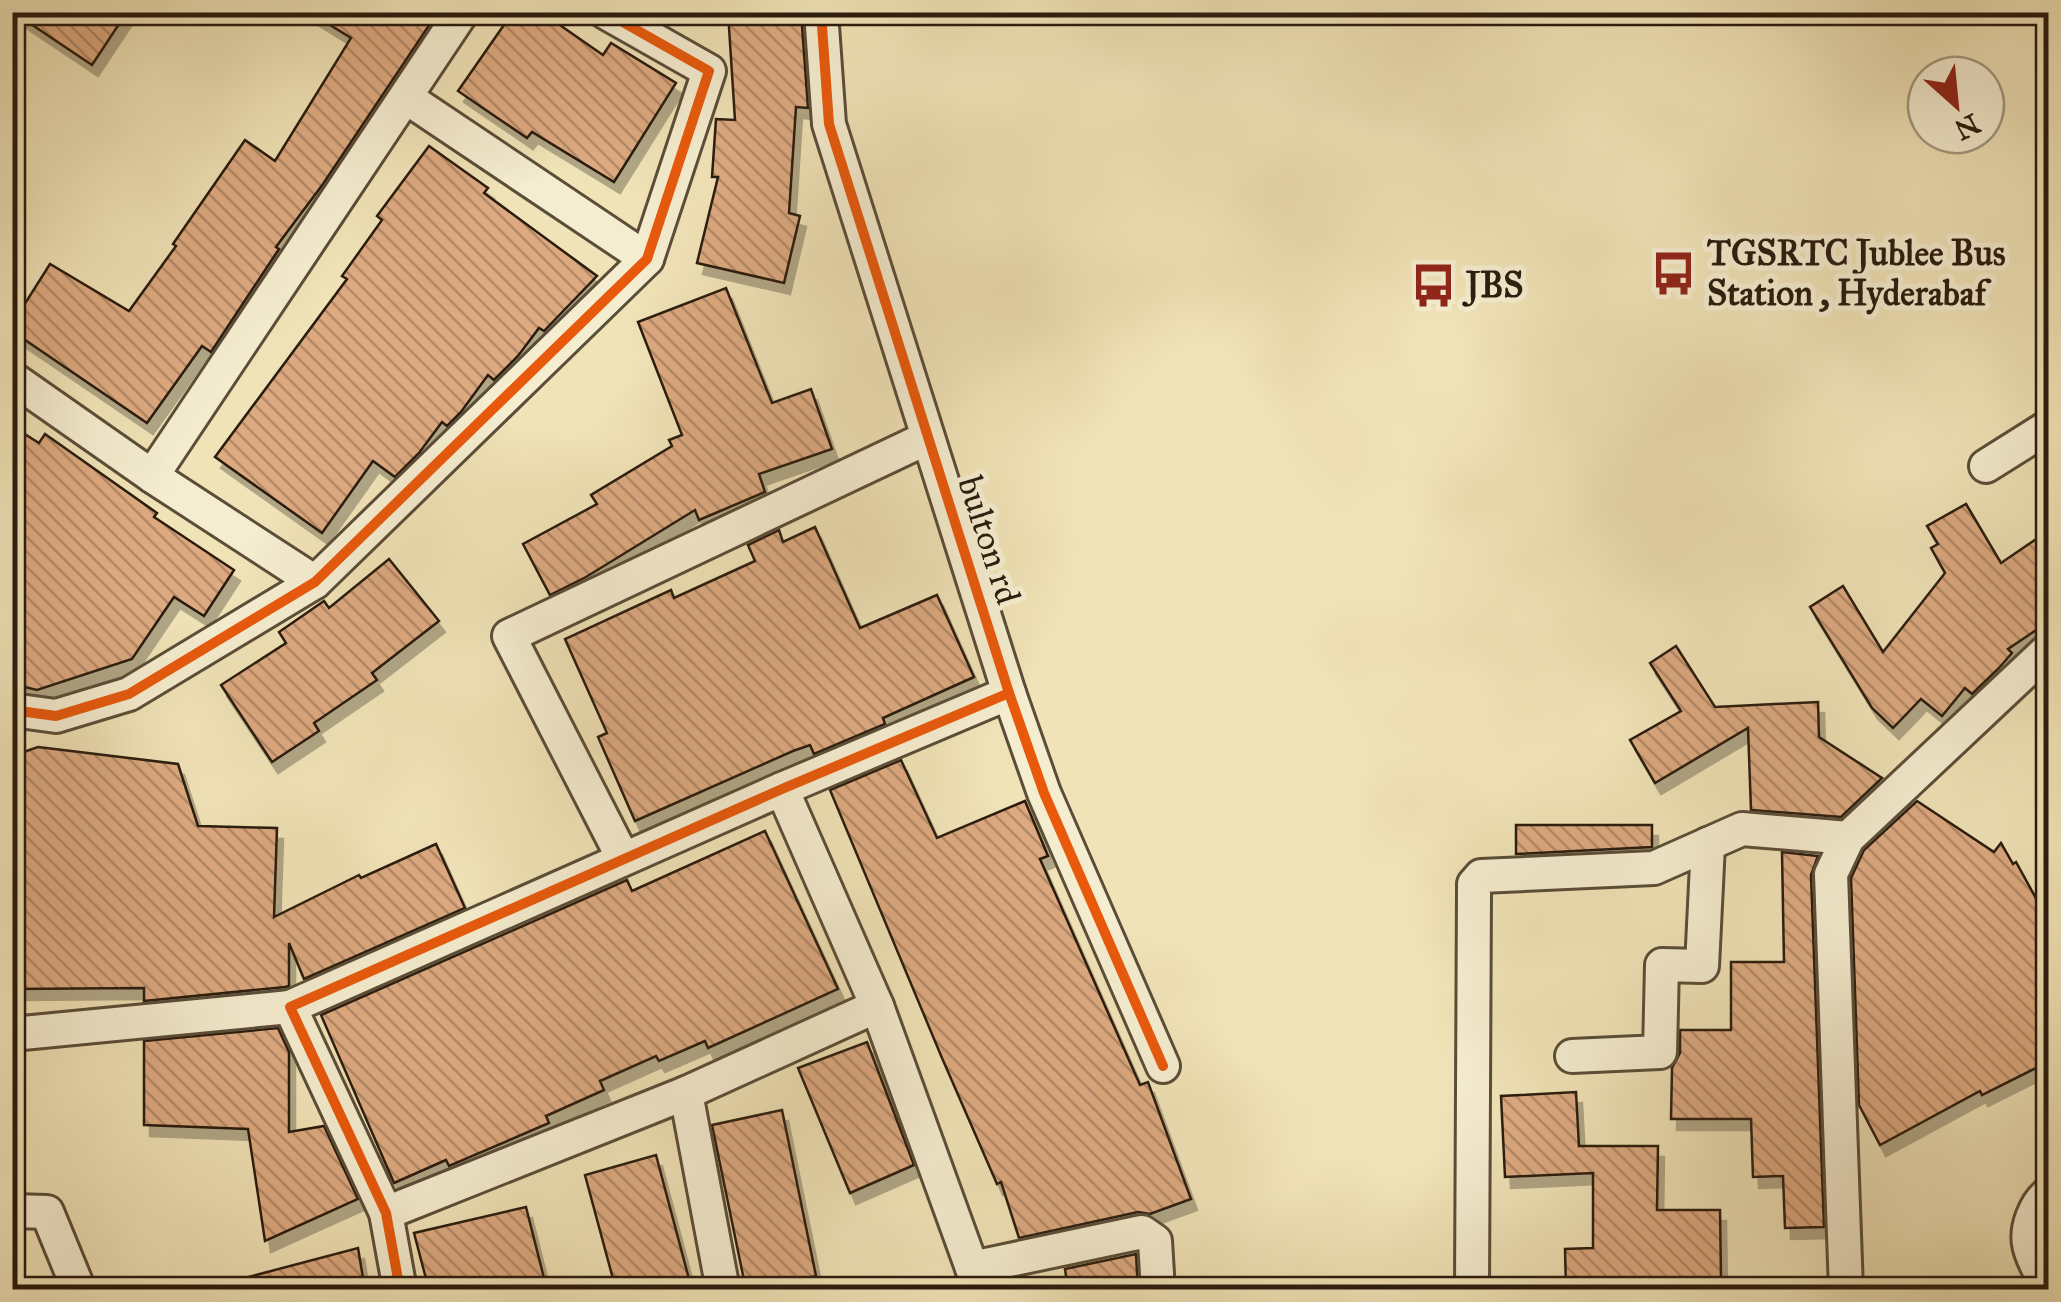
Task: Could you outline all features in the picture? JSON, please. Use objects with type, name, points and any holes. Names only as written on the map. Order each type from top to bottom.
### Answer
[{"type":"street","points":[[152,476],[462,12]]},
{"type":"street","points":[[12,710],[56,716],[129,694],[315,582],[646,259],[709,71],[606,12]]},
{"type":"street","name":"bulton rd","points":[[822,12],[829,124],[1008,694],[1044,793],[1164,1066]]},
{"type":"street","points":[[407,98],[646,259]]},
{"type":"street","points":[[12,378],[152,476],[315,582]]},
{"type":"street","points":[[1986,466],[2048,427]]},
{"type":"street","points":[[623,858],[509,636],[928,438]]},
{"type":"street","points":[[1846,1290],[1831,874],[1848,838],[2048,650]]},
{"type":"street","points":[[12,1034],[290,1007],[623,858],[1008,694]]},
{"type":"street","points":[[782,789],[878,1006],[976,1278],[1142,1232],[1156,1241],[1158,1290]]},
{"type":"street","points":[[1472,1290],[1474,884],[1480,876],[1654,868],[1742,829],[1848,838]]},
{"type":"street","points":[[1572,1056],[1660,1052],[1662,965],[1702,966],[1708,844]]},
{"type":"street","points":[[386,1213],[686,1094],[878,1006]]},
{"type":"street","points":[[290,1007],[386,1213],[400,1290]]},
{"type":"street","points":[[686,1094],[723,1290]]},
{"type":"street","points":[[2048,1194],[2033,1214],[2028,1244],[2048,1289]]},
{"type":"street","points":[[12,1211],[48,1212],[79,1290]]},
{"type":"building","points":[[13,12],[127,12],[92,65]]},
{"type":"building","points":[[309,12],[438,12],[276,247],[279,249],[211,352],[202,346],[147,423],[12,331],[12,324],[50,264],[129,311],[245,140],[275,161],[351,38]]},
{"type":"building","points":[[513,12],[541,12],[603,55],[611,43],[676,83],[614,182],[532,132],[527,138],[458,91]]},
{"type":"building","points":[[728,12],[801,12],[808,108],[796,107],[789,213],[800,216],[784,283],[697,263],[718,177],[712,177],[716,119],[735,120]]},
{"type":"building","points":[[429,146],[488,188],[484,193],[597,276],[544,331],[539,328],[494,380],[488,375],[461,412],[447,426],[442,422],[395,477],[373,461],[322,533],[215,457],[347,279],[342,276],[382,220],[377,216]]},
{"type":"building","points":[[726,288],[772,403],[811,389],[832,449],[759,474],[765,492],[699,520],[695,510],[550,595],[523,544],[597,504],[591,495],[672,446],[669,440],[682,435],[638,322]]},
{"type":"building","points":[[12,426],[39,443],[45,434],[157,513],[154,517],[234,570],[204,616],[174,597],[132,659],[37,690],[12,684]]},
{"type":"building","points":[[1966,504],[2001,563],[2048,531],[2048,622],[2008,649],[2012,653],[1999,668],[1972,694],[1965,688],[1942,716],[1921,699],[1893,728],[1872,708],[1810,607],[1843,586],[1883,652],[1945,573],[1931,548],[1938,544],[1927,526]]},
{"type":"building","points":[[815,527],[860,628],[937,595],[974,677],[883,718],[885,724],[814,754],[810,745],[793,751],[635,821],[598,737],[607,733],[565,639],[671,590],[674,598],[755,561],[748,545],[779,530],[783,542]]},
{"type":"building","points":[[389,559],[439,621],[372,673],[377,680],[314,723],[319,731],[272,762],[221,685],[286,643],[279,632],[324,601],[329,608]]},
{"type":"building","points":[[1676,646],[1715,707],[1818,702],[1819,737],[1882,778],[1841,817],[1751,810],[1748,728],[1655,783],[1630,740],[1681,711],[1650,663]]},
{"type":"building","points":[[38,747],[178,764],[198,826],[277,828],[274,917],[359,875],[361,878],[436,844],[465,908],[304,979],[289,943],[289,986],[285,987],[144,1001],[144,988],[12,989],[12,756]]},
{"type":"building","points":[[901,760],[937,838],[1025,801],[1048,856],[1040,859],[1140,1085],[1148,1082],[1191,1199],[1150,1214],[1138,1212],[1019,1238],[1001,1182],[997,1184],[942,1058],[830,790]]},
{"type":"building","points":[[1917,801],[1994,852],[2001,843],[2038,902],[2048,896],[2048,1062],[1982,1095],[1980,1091],[1880,1145],[1859,1105],[1851,878],[1864,850]]},
{"type":"building","points":[[1516,825],[1652,825],[1652,847],[1516,854]]},
{"type":"building","points":[[765,831],[838,989],[708,1048],[705,1041],[659,1061],[656,1056],[600,1081],[604,1090],[546,1116],[549,1123],[449,1166],[446,1160],[394,1183],[321,1015],[627,880],[632,891]]},
{"type":"building","points":[[1782,852],[1818,856],[1811,875],[1824,1227],[1785,1228],[1783,1176],[1753,1177],[1751,1119],[1671,1119],[1672,1068],[1680,1053],[1680,1030],[1731,1030],[1731,962],[1784,962]]},
{"type":"building","points":[[278,1028],[289,1052],[289,1132],[324,1126],[358,1199],[265,1241],[248,1129],[144,1125],[144,1041]]},
{"type":"building","points":[[867,1042],[914,1165],[850,1193],[798,1068]]},
{"type":"building","points":[[1576,1092],[1579,1146],[1658,1146],[1657,1210],[1720,1210],[1721,1277],[1675,1278],[1675,1290],[1566,1290],[1565,1249],[1593,1248],[1593,1173],[1505,1177],[1501,1096]]},
{"type":"building","points":[[782,1110],[816,1276],[746,1290],[712,1125]]},
{"type":"building","points":[[656,1155],[689,1279],[650,1290],[616,1290],[585,1175]]},
{"type":"building","points":[[526,1207],[547,1290],[429,1290],[414,1233]]},
{"type":"building","points":[[358,1248],[365,1290],[238,1290],[237,1280]]},
{"type":"building","points":[[1136,1254],[1138,1290],[1068,1290],[1065,1269]]},
{"type":"cycle path","points":[[12,710],[56,716],[129,694],[315,582],[647,259],[709,71],[605,12]]},
{"type":"cycle path","points":[[821,12],[829,124],[1009,693],[1044,793],[1163,1066]]},
{"type":"cycle path","points":[[400,1290],[386,1213],[290,1007],[1009,693]]},
{"type":"place","name":"TGSRTC Jublee Bus Station , Hyderabaf","points":[[1674,273]]},
{"type":"place","name":"JBS","points":[[1433,285]]}]
